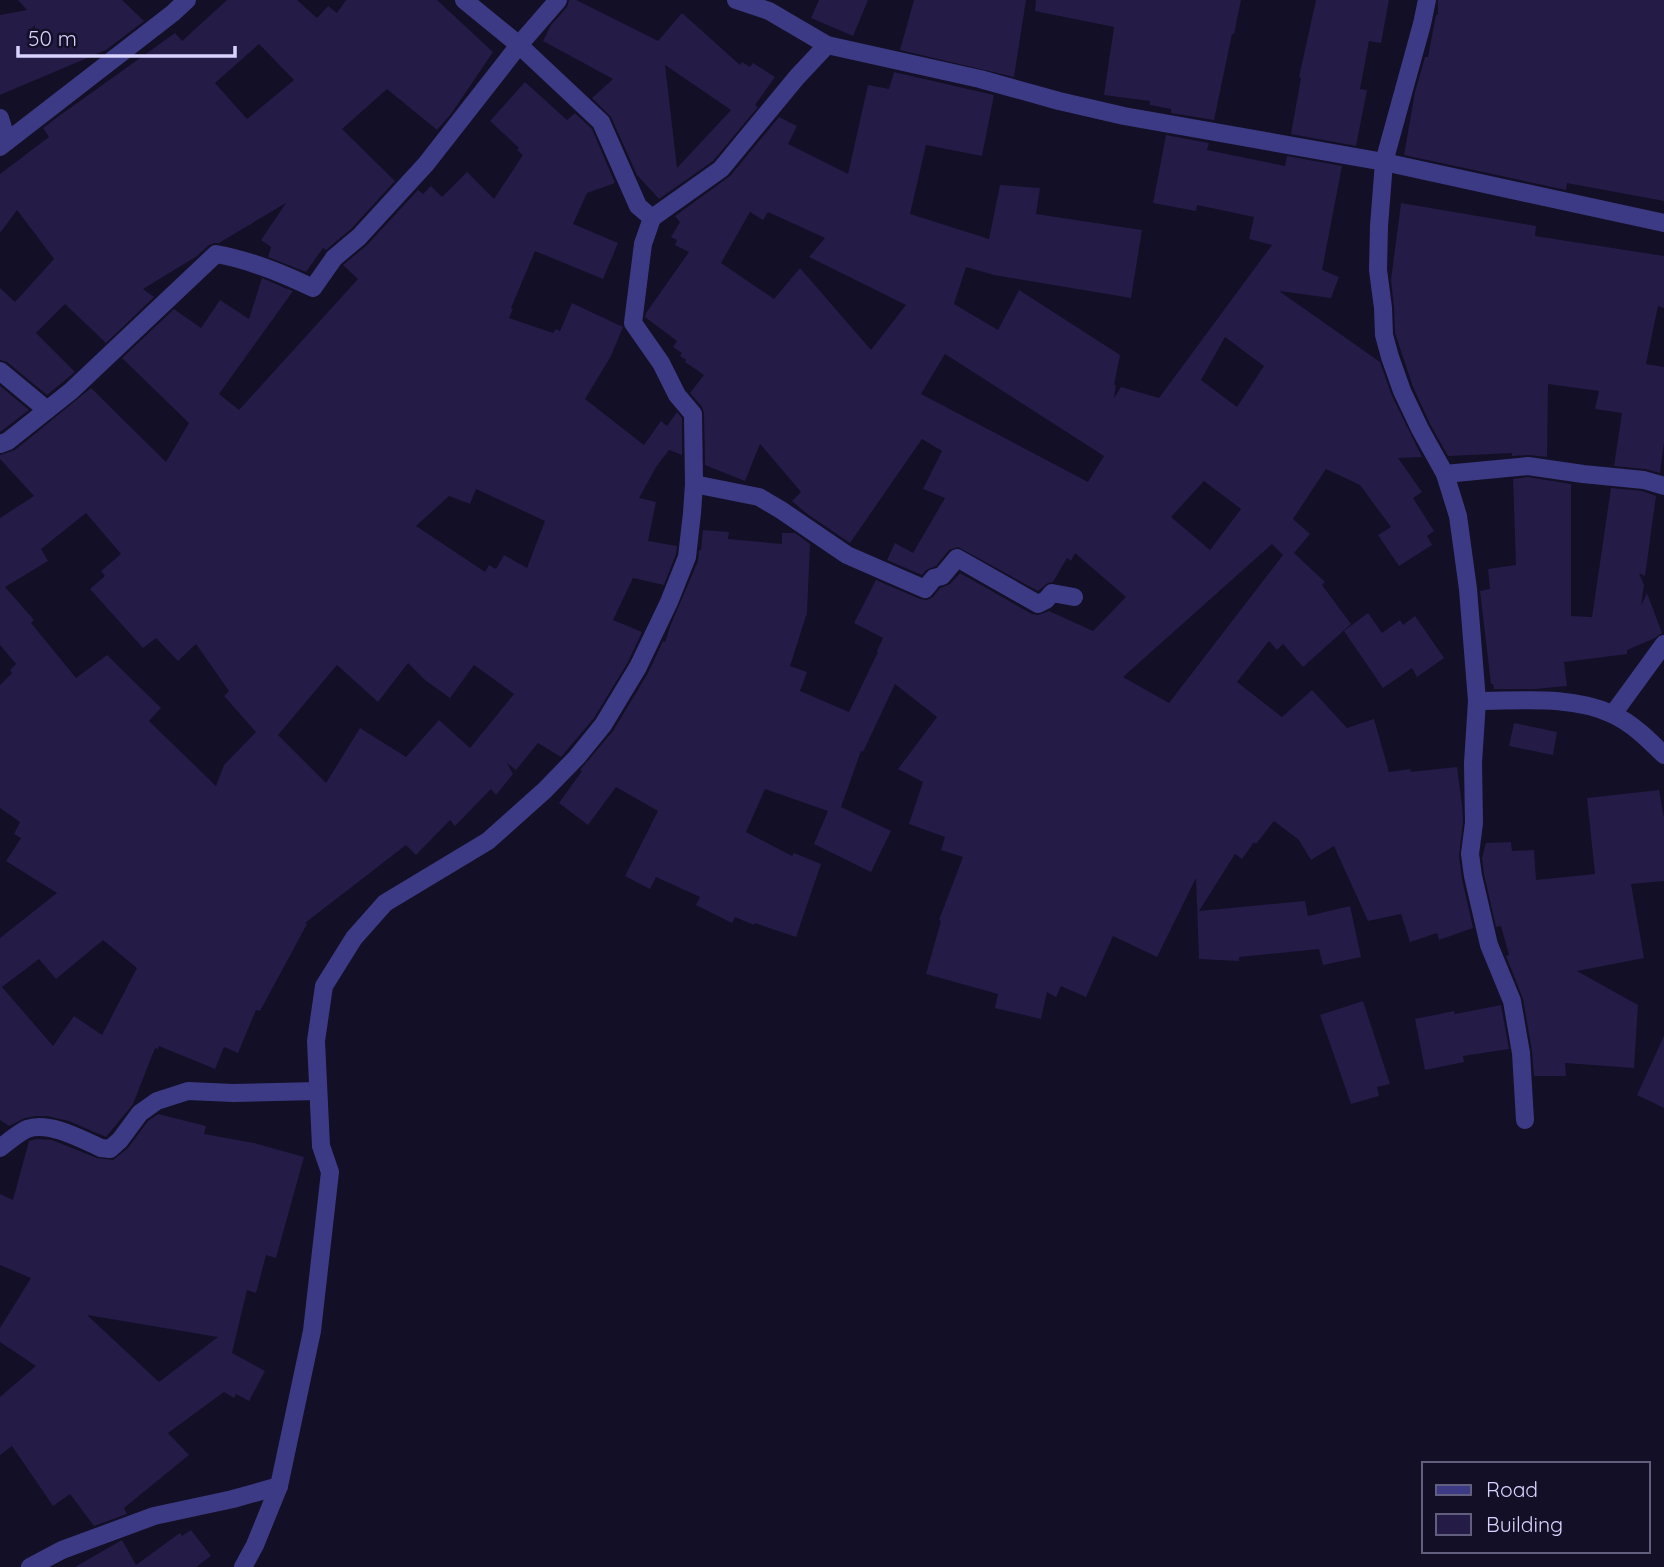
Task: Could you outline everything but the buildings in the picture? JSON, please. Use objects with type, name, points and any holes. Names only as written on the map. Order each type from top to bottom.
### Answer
[{"type":"street","points":[[3,144],[187,0]]},
{"type":"street","points":[[464,0],[519,44],[601,122],[638,206],[652,218]]},
{"type":"street","points":[[0,444],[8,442],[71,391],[216,254],[237,257],[278,271],[313,288],[334,258],[359,237],[426,164],[519,44],[558,0]]},
{"type":"street","points":[[736,0],[772,6],[827,45],[980,79],[1059,101],[1124,116],[1384,162],[1664,223]]},
{"type":"street","points":[[1427,0],[1384,162],[1378,226],[1378,270],[1384,335],[1402,391],[1446,474],[1458,516],[1464,553],[1477,701],[1473,763],[1474,823],[1470,854],[1489,945],[1512,1001],[1521,1053],[1525,1120]]},
{"type":"street","points":[[243,1567],[279,1486],[312,1331],[330,1172],[321,1146],[316,1041],[324,986],[354,937],[385,903],[488,841],[545,790],[603,725],[638,667],[687,557],[694,484],[693,414],[677,395],[661,363],[633,323],[643,243],[652,218],[722,169],[797,77],[827,45]]},
{"type":"street","points":[[0,118],[3,144]]},
{"type":"street","points":[[0,371],[47,410]]},
{"type":"street","points":[[1446,474],[1528,466],[1644,480],[1664,486]]},
{"type":"street","points":[[694,484],[758,497],[847,555],[925,589],[934,578],[942,576],[957,558],[1038,604],[1052,593],[1074,597]]},
{"type":"street","points":[[1613,714],[1664,644]]},
{"type":"street","points":[[1477,701],[1584,704],[1613,714],[1636,729],[1664,755]]},
{"type":"street","points":[[0,1149],[24,1130],[35,1127],[51,1128],[110,1149],[140,1113],[157,1101],[188,1091],[318,1091]]},
{"type":"street","points":[[30,1567],[62,1550],[154,1516],[279,1486]]}]
